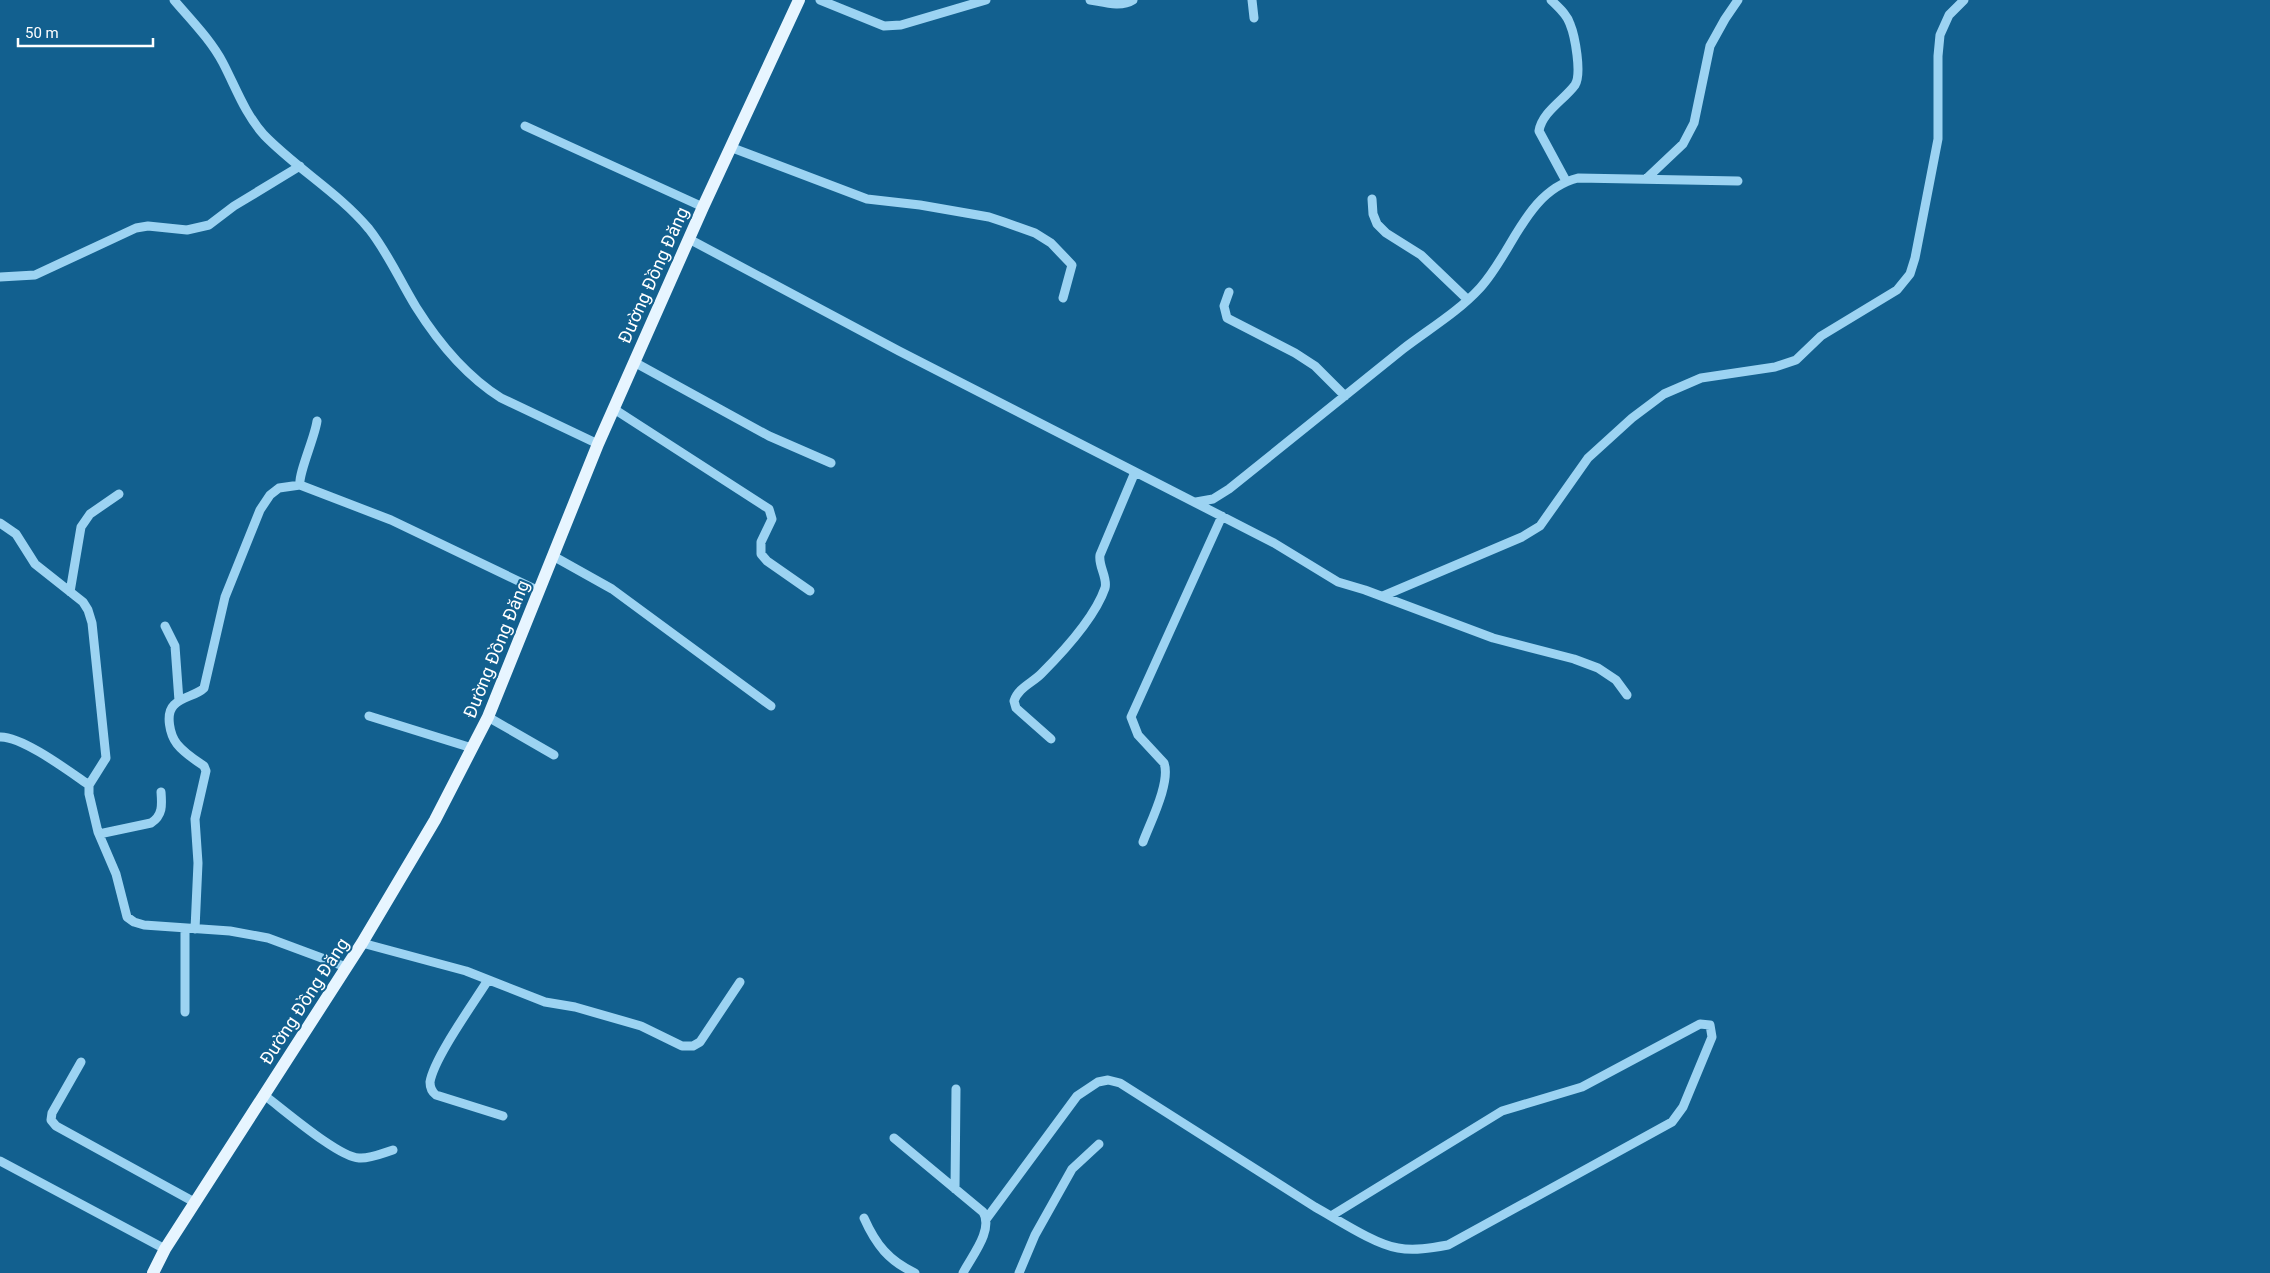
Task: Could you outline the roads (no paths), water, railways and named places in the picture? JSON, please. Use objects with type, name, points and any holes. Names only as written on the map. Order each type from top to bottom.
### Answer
[{"type":"main road","name":"Đường Đồng Đăng","points":[[153,1273],[165,1250],[362,944],[435,820],[488,717],[598,444],[730,147],[799,0]]},
{"type":"street","points":[[174,0],[212,46],[222,62],[237,95],[264,134],[369,229],[392,264],[416,307],[448,353],[489,391],[598,444]]},
{"type":"street","points":[[820,0],[884,26],[901,25],[986,0]]},
{"type":"street","points":[[1090,0],[1114,4],[1129,3],[1133,0]]},
{"type":"street","points":[[1252,0],[1254,18]]},
{"type":"street","points":[[1550,0],[1566,15],[1570,24],[1576,50],[1578,76],[1576,84],[1544,118],[1539,131],[1566,181]]},
{"type":"street","points":[[1646,179],[1683,144],[1694,123],[1710,46],[1724,19],[1738,0]]},
{"type":"street","points":[[1383,596],[1522,536],[1540,526],[1588,458],[1632,418],[1664,394],[1701,378],[1775,367],[1796,360],[1821,336],[1897,290],[1910,274],[1915,258],[1938,140],[1938,56],[1940,35],[1949,15],[1964,0]]},
{"type":"street","points":[[525,126],[703,207]]},
{"type":"street","points":[[730,147],[868,199],[920,205],[989,217],[1035,233],[1057,248],[1072,265],[1063,298]]},
{"type":"street","points":[[0,277],[35,275],[136,228],[148,226],[187,230],[209,225],[234,206],[300,166]]},
{"type":"street","points":[[1196,502],[1213,499],[1229,489],[1468,300],[1493,274],[1533,208],[1545,196],[1566,181],[1578,178],[1738,181]]},
{"type":"street","points":[[1372,199],[1373,214],[1377,224],[1386,234],[1421,255],[1468,300]]},
{"type":"street","points":[[689,239],[899,351],[1274,543],[1338,582],[1383,596],[1493,638],[1574,659],[1598,668],[1616,680],[1627,695]]},
{"type":"street","points":[[1228,292],[1224,306],[1227,318],[1295,353],[1315,366],[1345,396]]},
{"type":"street","points":[[634,362],[770,436],[832,463]]},
{"type":"street","points":[[614,409],[769,509],[772,519],[761,542],[761,554],[767,561],[810,591]]},
{"type":"street","points":[[300,485],[300,477],[315,436],[317,421]]},
{"type":"street","points":[[1051,739],[1016,708],[1014,701],[1018,692],[1039,676],[1072,642],[1101,597],[1106,583],[1099,565],[1100,555],[1136,472]]},
{"type":"street","points":[[195,929],[198,863],[194,819],[206,771],[204,766],[177,745],[169,719],[171,709],[179,701],[200,692],[206,683],[225,597],[260,510],[270,495],[285,486],[300,485],[391,520],[538,591]]},
{"type":"street","points":[[70,592],[85,519],[119,494]]},
{"type":"street","points":[[1144,842],[1165,783],[1166,767],[1138,735],[1131,717],[1222,516]]},
{"type":"street","points":[[0,523],[16,534],[35,564],[82,602],[92,623],[106,758],[89,785]]},
{"type":"street","points":[[553,556],[608,586],[771,706]]},
{"type":"street","points":[[165,626],[175,646],[179,701]]},
{"type":"street","points":[[369,716],[472,748]]},
{"type":"street","points":[[488,717],[554,756]]},
{"type":"street","points":[[0,737],[15,740],[32,749],[89,785],[99,834],[116,874],[128,917],[134,922],[144,925],[185,929],[230,931],[268,938],[346,967]]},
{"type":"street","points":[[99,834],[151,823],[157,819],[162,808],[161,792]]},
{"type":"street","points":[[184,1012],[185,929]]},
{"type":"street","points":[[362,944],[466,971],[545,1002],[575,1007],[640,1026],[682,1046],[693,1046],[700,1042],[740,982]]},
{"type":"street","points":[[488,980],[436,1063],[430,1083],[432,1092],[436,1095],[503,1116]]},
{"type":"street","points":[[987,1218],[1077,1096],[1098,1082],[1108,1080],[1120,1083],[1331,1216],[1382,1243],[1397,1248],[1417,1250],[1448,1246],[1672,1122],[1683,1107],[1712,1037],[1712,1029],[1710,1025],[1700,1024],[1582,1087],[1502,1111],[1331,1216]]},
{"type":"street","points":[[81,1062],[52,1113],[51,1120],[56,1126],[196,1203]]},
{"type":"street","points":[[955,1189],[956,1089]]},
{"type":"street","points":[[264,1095],[336,1148],[350,1156],[363,1158],[393,1150]]},
{"type":"street","points":[[894,1138],[983,1212],[987,1218],[987,1228],[963,1273]]},
{"type":"street","points":[[1019,1273],[1035,1235],[1072,1169],[1079,1160],[1099,1144]]},
{"type":"street","points":[[0,1161],[165,1250]]},
{"type":"street","points":[[864,1218],[873,1239],[902,1268],[915,1273]]}]
